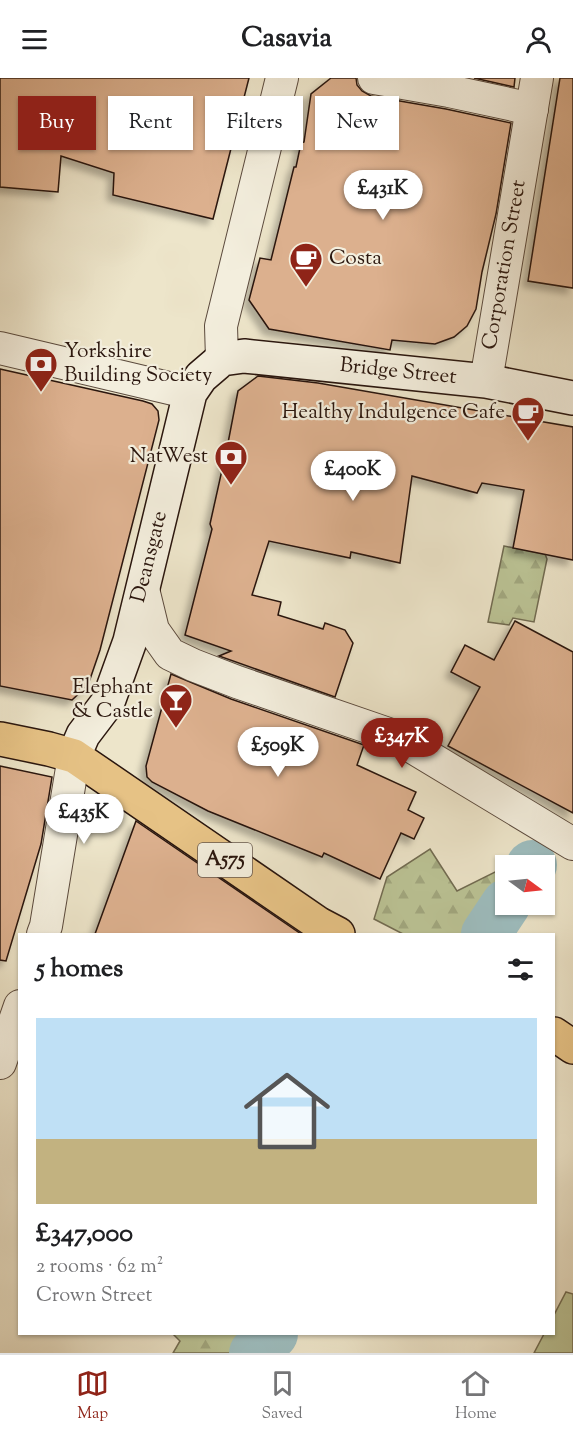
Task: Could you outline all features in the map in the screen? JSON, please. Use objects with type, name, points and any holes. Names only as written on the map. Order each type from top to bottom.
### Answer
[{"type":"main road","name":"A575","points":[[0,739],[74,756],[319,924],[336,933]]},
{"type":"main road","points":[[555,1027],[573,1033]]},
{"type":"main road","points":[[555,1035],[573,1047]]},
{"type":"street","points":[[222,359],[221,326],[282,78]]},
{"type":"street","points":[[374,78],[532,109]]},
{"type":"street","name":"Corporation Street","points":[[486,381],[537,78]]},
{"type":"street","points":[[0,348],[190,393]]},
{"type":"street","name":"Bridge Street","points":[[222,359],[244,356],[486,381],[573,398]]},
{"type":"street","name":"Deansgate","points":[[74,756],[83,735],[108,702],[130,640],[190,393],[201,377],[222,359]]},
{"type":"street","points":[[143,589],[153,630],[170,654],[237,682],[394,736],[573,844]]},
{"type":"street","points":[[43,933],[74,756]]},
{"type":"street","points":[[0,1063],[18,1012]]},
{"type":"green space","points":[[504,546],[545,554],[547,559],[534,622],[513,618],[509,625],[488,622]]},
{"type":"green space","points":[[430,849],[457,891],[495,872],[495,915],[511,915],[500,933],[401,933],[374,919],[387,877]]},
{"type":"green space","points":[[566,1292],[573,1294],[573,1353],[534,1353],[543,1335],[555,1335],[555,1313]]},
{"type":"green space","points":[[174,1335],[289,1335],[269,1353],[173,1353],[180,1341]]},
{"type":"building","points":[[0,78],[249,78],[244,96],[205,96],[205,150],[231,150],[213,219],[113,195],[114,173],[61,156],[58,192],[0,187]]},
{"type":"building","points":[[331,78],[356,78],[357,85],[362,91],[371,96],[315,96],[315,150],[399,150],[399,101],[511,123],[496,214],[476,309],[467,326],[454,337],[435,344],[392,340],[390,350],[269,329],[249,300],[260,258],[271,260],[294,167],[296,167],[300,150],[303,150],[311,94]]},
{"type":"building","points":[[474,78],[515,78],[514,87]]},
{"type":"building","points":[[560,78],[573,78],[573,288],[528,281]]},
{"type":"building","points":[[0,369],[143,401],[152,404],[158,411],[159,420],[100,650],[88,685],[72,700],[0,686]]},
{"type":"building","points":[[258,376],[318,383],[573,427],[573,560],[513,548],[524,490],[482,483],[477,493],[412,476],[400,563],[351,552],[350,558],[269,541],[252,595],[281,602],[278,615],[323,629],[325,623],[345,630],[353,643],[335,697],[219,656],[231,651],[185,635],[212,529],[210,524],[238,391]]},
{"type":"building","points":[[515,621],[573,652],[573,813],[448,746],[480,687],[451,672],[465,645],[494,660]]},
{"type":"building","points":[[171,674],[231,699],[364,745],[357,765],[416,792],[408,810],[424,818],[414,839],[401,833],[380,879],[324,853],[322,857],[208,811],[152,782],[147,777],[146,766]]},
{"type":"building","points":[[0,766],[52,777],[41,844],[6,961],[0,960]]},
{"type":"building","points":[[136,821],[300,933],[95,933]]},
{"type":"waterway","points":[[487,933],[499,915]]},
{"type":"waterway","points":[[254,1353],[272,1335]]},
{"type":"place","name":"Costa","points":[[306,288]]},
{"type":"place","name":"Yorkshire Building Society","points":[[41,393]]},
{"type":"place","name":"Healthy Indulgence Cafe","points":[[528,442]]},
{"type":"place","name":"NatWest","points":[[231,486]]},
{"type":"place","name":"Elephant & Castle","points":[[176,729]]}]
